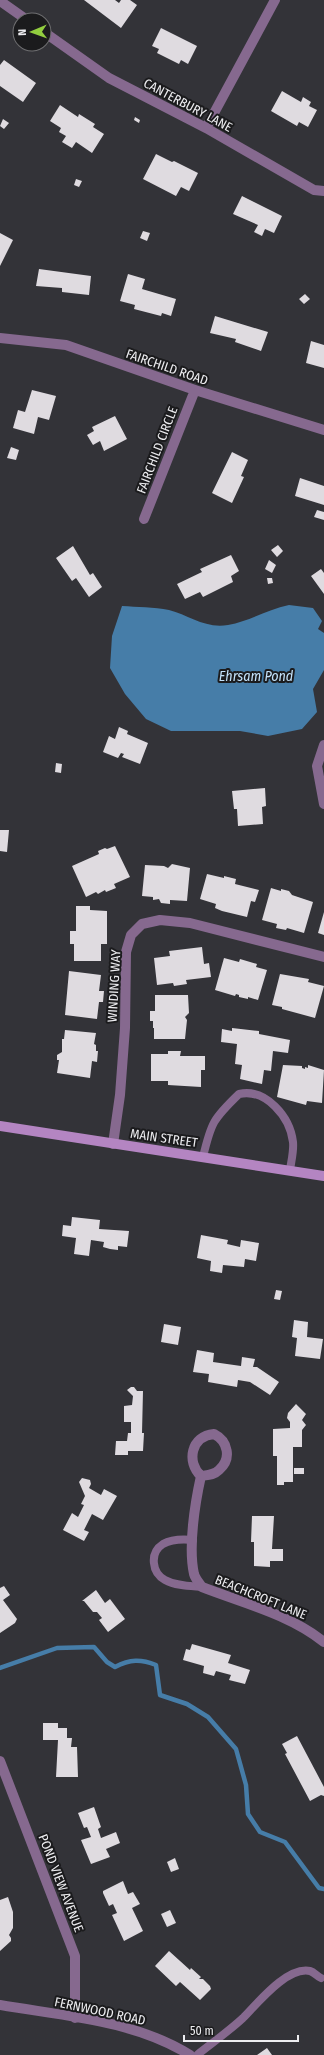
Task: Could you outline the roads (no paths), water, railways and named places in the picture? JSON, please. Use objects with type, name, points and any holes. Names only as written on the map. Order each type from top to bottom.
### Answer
[{"type":"main road","name":"MAIN STREET","points":[[0,1126],[324,1176]]},
{"type":"street","points":[[206,128],[275,0]]},
{"type":"street","points":[[0,1],[16,12]]},
{"type":"street","name":"CANTERBURY LANE","points":[[52,38],[109,78],[206,128],[314,190],[324,191]]},
{"type":"street","name":"FAIRCHILD ROAD","points":[[0,338],[66,345],[195,390],[324,430]]},
{"type":"street","name":"FAIRCHILD CIRCLE","points":[[144,519],[195,390]]},
{"type":"street","points":[[324,745],[317,766],[324,804]]},
{"type":"street","name":"WINDING WAY","points":[[113,1144],[121,1087],[125,1028],[126,952],[131,936],[142,924],[160,920],[190,923],[324,958]]},
{"type":"street","name":"BEACHCROFT LANE","points":[[201,1476],[194,1519],[193,1540],[194,1575],[202,1587],[295,1622],[309,1630],[324,1642]]},
{"type":"street","name":"POND VIEW AVENUE","points":[[0,1761],[75,1956],[75,2018]]},
{"type":"street","name":"FERNWOOD ROAD","points":[[0,2005],[116,2025],[171,2043],[190,2055]]},
{"type":"lane","points":[[203,1157],[209,1130],[215,1118],[238,1094],[254,1093],[276,1108],[287,1122],[293,1142],[290,1170]]},
{"type":"lane","points":[[193,1540],[178,1539],[162,1544],[155,1552],[153,1563],[157,1573],[165,1580],[176,1584],[202,1587]]},
{"type":"lane","points":[[197,2055],[243,2018],[267,1992],[286,1979],[306,1971],[311,1971],[320,1978]]},
{"type":"water","name":"Ehrsam Pond","points":[[289,605],[313,608],[322,621],[318,629],[324,633],[324,670],[313,689],[317,712],[302,729],[268,736],[240,731],[171,731],[146,719],[125,694],[110,668],[112,636],[122,606],[169,610],[197,621],[220,626],[236,623]]},
{"type":"waterway","points":[[0,1668],[57,1648],[94,1647],[107,1662],[115,1667],[131,1661],[140,1661],[156,1665],[160,1695],[187,1704],[208,1717],[236,1749],[246,1785],[248,1814],[260,1832],[285,1842],[319,1888],[324,1889]]}]
